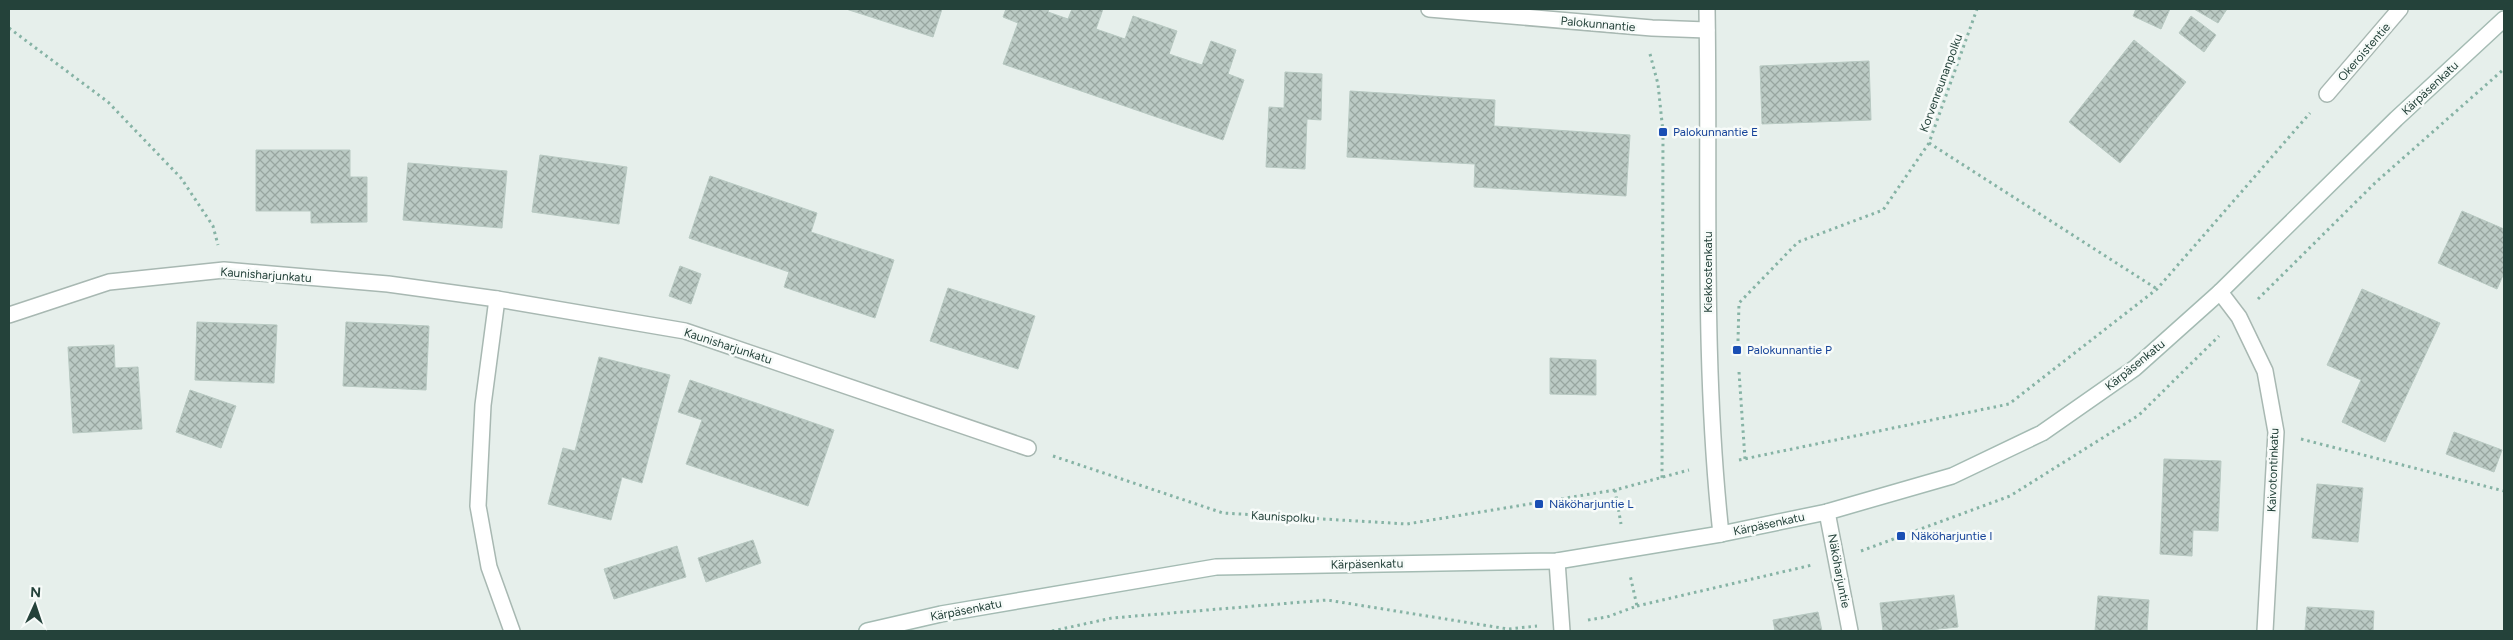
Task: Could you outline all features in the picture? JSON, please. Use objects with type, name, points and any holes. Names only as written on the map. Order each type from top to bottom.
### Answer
[{"type":"street","name":"Palokunnantie","points":[[1429,9],[1652,28],[1707,30]]},
{"type":"street","name":"Kiekkostenkatu","points":[[1707,9],[1708,308],[1713,464],[1722,534]]},
{"type":"street","name":"Okeroistentie","points":[[2327,94],[2400,9]]},
{"type":"street","name":"Kärpäsenkatu","points":[[867,631],[941,614],[1036,596],[1216,567],[1557,561],[1722,534],[1827,512],[1952,476],[2042,433],[2135,368],[2220,292],[2396,119],[2504,19]]},
{"type":"street","name":"Kaunisharjunkatu","points":[[9,315],[109,282],[224,270],[388,284],[497,299],[685,331],[1028,448]]},
{"type":"street","name":"Kaivotontinkatu","points":[[2220,292],[2239,317],[2265,371],[2276,432],[2265,631]]},
{"type":"street","points":[[497,299],[482,405],[478,506],[489,567],[512,631]]},
{"type":"street","name":"Näköharjuntie","points":[[1827,512],[1850,631]]},
{"type":"street","points":[[1557,561],[1562,628]]},
{"type":"path","name":"Korvenreunanpolku","points":[[1737,350],[1739,303],[1798,242],[1882,210],[1929,143],[1977,9]]},
{"type":"path","points":[[9,28],[108,102],[181,178],[213,226],[224,270]]},
{"type":"path","points":[[1652,28],[1650,56],[1658,84],[1663,132],[1662,478]]},
{"type":"path","name":"Kaunispolku","points":[[1028,448],[1223,513],[1407,524],[1615,490],[1713,464],[1745,460],[2009,404],[2157,289],[2327,94]]},
{"type":"path","points":[[1929,143],[2157,289]]},
{"type":"path","points":[[1739,370],[1745,460]]},
{"type":"path","points":[[2276,432],[2504,491]]},
{"type":"path","points":[[1052,631],[1112,618],[1327,600],[1507,630],[1562,628],[1607,617],[1637,606],[1615,490]]},
{"type":"building","points":[[846,9],[942,9],[933,37]]},
{"type":"building","points":[[1006,9],[1049,9],[1048,12],[1068,19],[1072,9],[1103,9],[1096,29],[1125,39],[1133,16],[1177,31],[1169,54],[1202,65],[1211,41],[1236,50],[1228,74],[1244,80],[1223,140],[1003,64],[1018,23],[1003,17]]},
{"type":"building","points":[[2136,9],[2170,9],[2161,29],[2133,16]]},
{"type":"building","points":[[2194,9],[2227,9],[2218,23]]},
{"type":"building","points":[[2191,16],[2216,35],[2204,52],[2179,33]]},
{"type":"building","points":[[2134,40],[2186,82],[2120,163],[2069,122]]},
{"type":"building","points":[[1869,61],[1871,120],[1762,124],[1760,66]]},
{"type":"building","points":[[1285,72],[1322,74],[1321,120],[1307,119],[1305,169],[1266,167],[1269,107],[1284,108]]},
{"type":"building","points":[[1350,91],[1495,100],[1494,126],[1630,135],[1626,196],[1474,187],[1475,164],[1347,157]]},
{"type":"building","points":[[256,150],[350,150],[350,177],[367,177],[367,222],[311,223],[311,211],[256,211]]},
{"type":"building","points":[[540,155],[627,167],[619,224],[532,212]]},
{"type":"building","points":[[408,163],[507,171],[502,228],[403,220]]},
{"type":"building","points":[[710,176],[817,213],[811,232],[894,260],[875,318],[784,287],[789,272],[689,238]]},
{"type":"building","points":[[2462,211],[2504,229],[2504,273],[2497,289],[2438,263]]},
{"type":"building","points":[[680,266],[701,274],[691,304],[669,296]]},
{"type":"building","points":[[948,288],[1035,316],[1018,369],[930,341]]},
{"type":"building","points":[[2362,289],[2440,323],[2385,442],[2342,422],[2361,380],[2327,365]]},
{"type":"building","points":[[197,322],[277,325],[274,383],[195,380]]},
{"type":"building","points":[[346,322],[429,326],[426,390],[343,386]]},
{"type":"building","points":[[114,345],[115,368],[138,367],[142,429],[73,433],[68,347]]},
{"type":"building","points":[[599,357],[670,375],[642,483],[622,477],[611,520],[548,504],[563,448],[575,451]]},
{"type":"building","points":[[1550,358],[1596,360],[1596,395],[1550,394]]},
{"type":"building","points":[[690,380],[834,430],[808,506],[686,464],[702,420],[678,412]]},
{"type":"building","points":[[190,390],[236,406],[221,448],[176,432]]},
{"type":"building","points":[[2454,432],[2502,450],[2494,472],[2446,454]]},
{"type":"building","points":[[2164,459],[2221,461],[2218,531],[2193,530],[2192,556],[2160,554]]},
{"type":"building","points":[[2317,484],[2363,488],[2358,542],[2312,538]]},
{"type":"building","points":[[753,540],[761,563],[706,582],[698,558]]},
{"type":"building","points":[[677,546],[686,577],[614,599],[604,569]]},
{"type":"building","points":[[1954,595],[1958,627],[1919,631],[1883,631],[1880,603]]},
{"type":"building","points":[[2098,596],[2149,600],[2147,631],[2095,631]]},
{"type":"building","points":[[2307,607],[2374,611],[2373,631],[2305,631]]},
{"type":"building","points":[[1818,612],[1822,631],[1775,631],[1773,620]]},
{"type":"place","name":"Palokunnantie E","points":[[1663,132]]},
{"type":"place","name":"Palokunnantie P","points":[[1737,350]]},
{"type":"place","name":"Näköharjuntie L","points":[[1539,504]]},
{"type":"place","name":"Näköharjuntie I","points":[[1901,536]]}]
